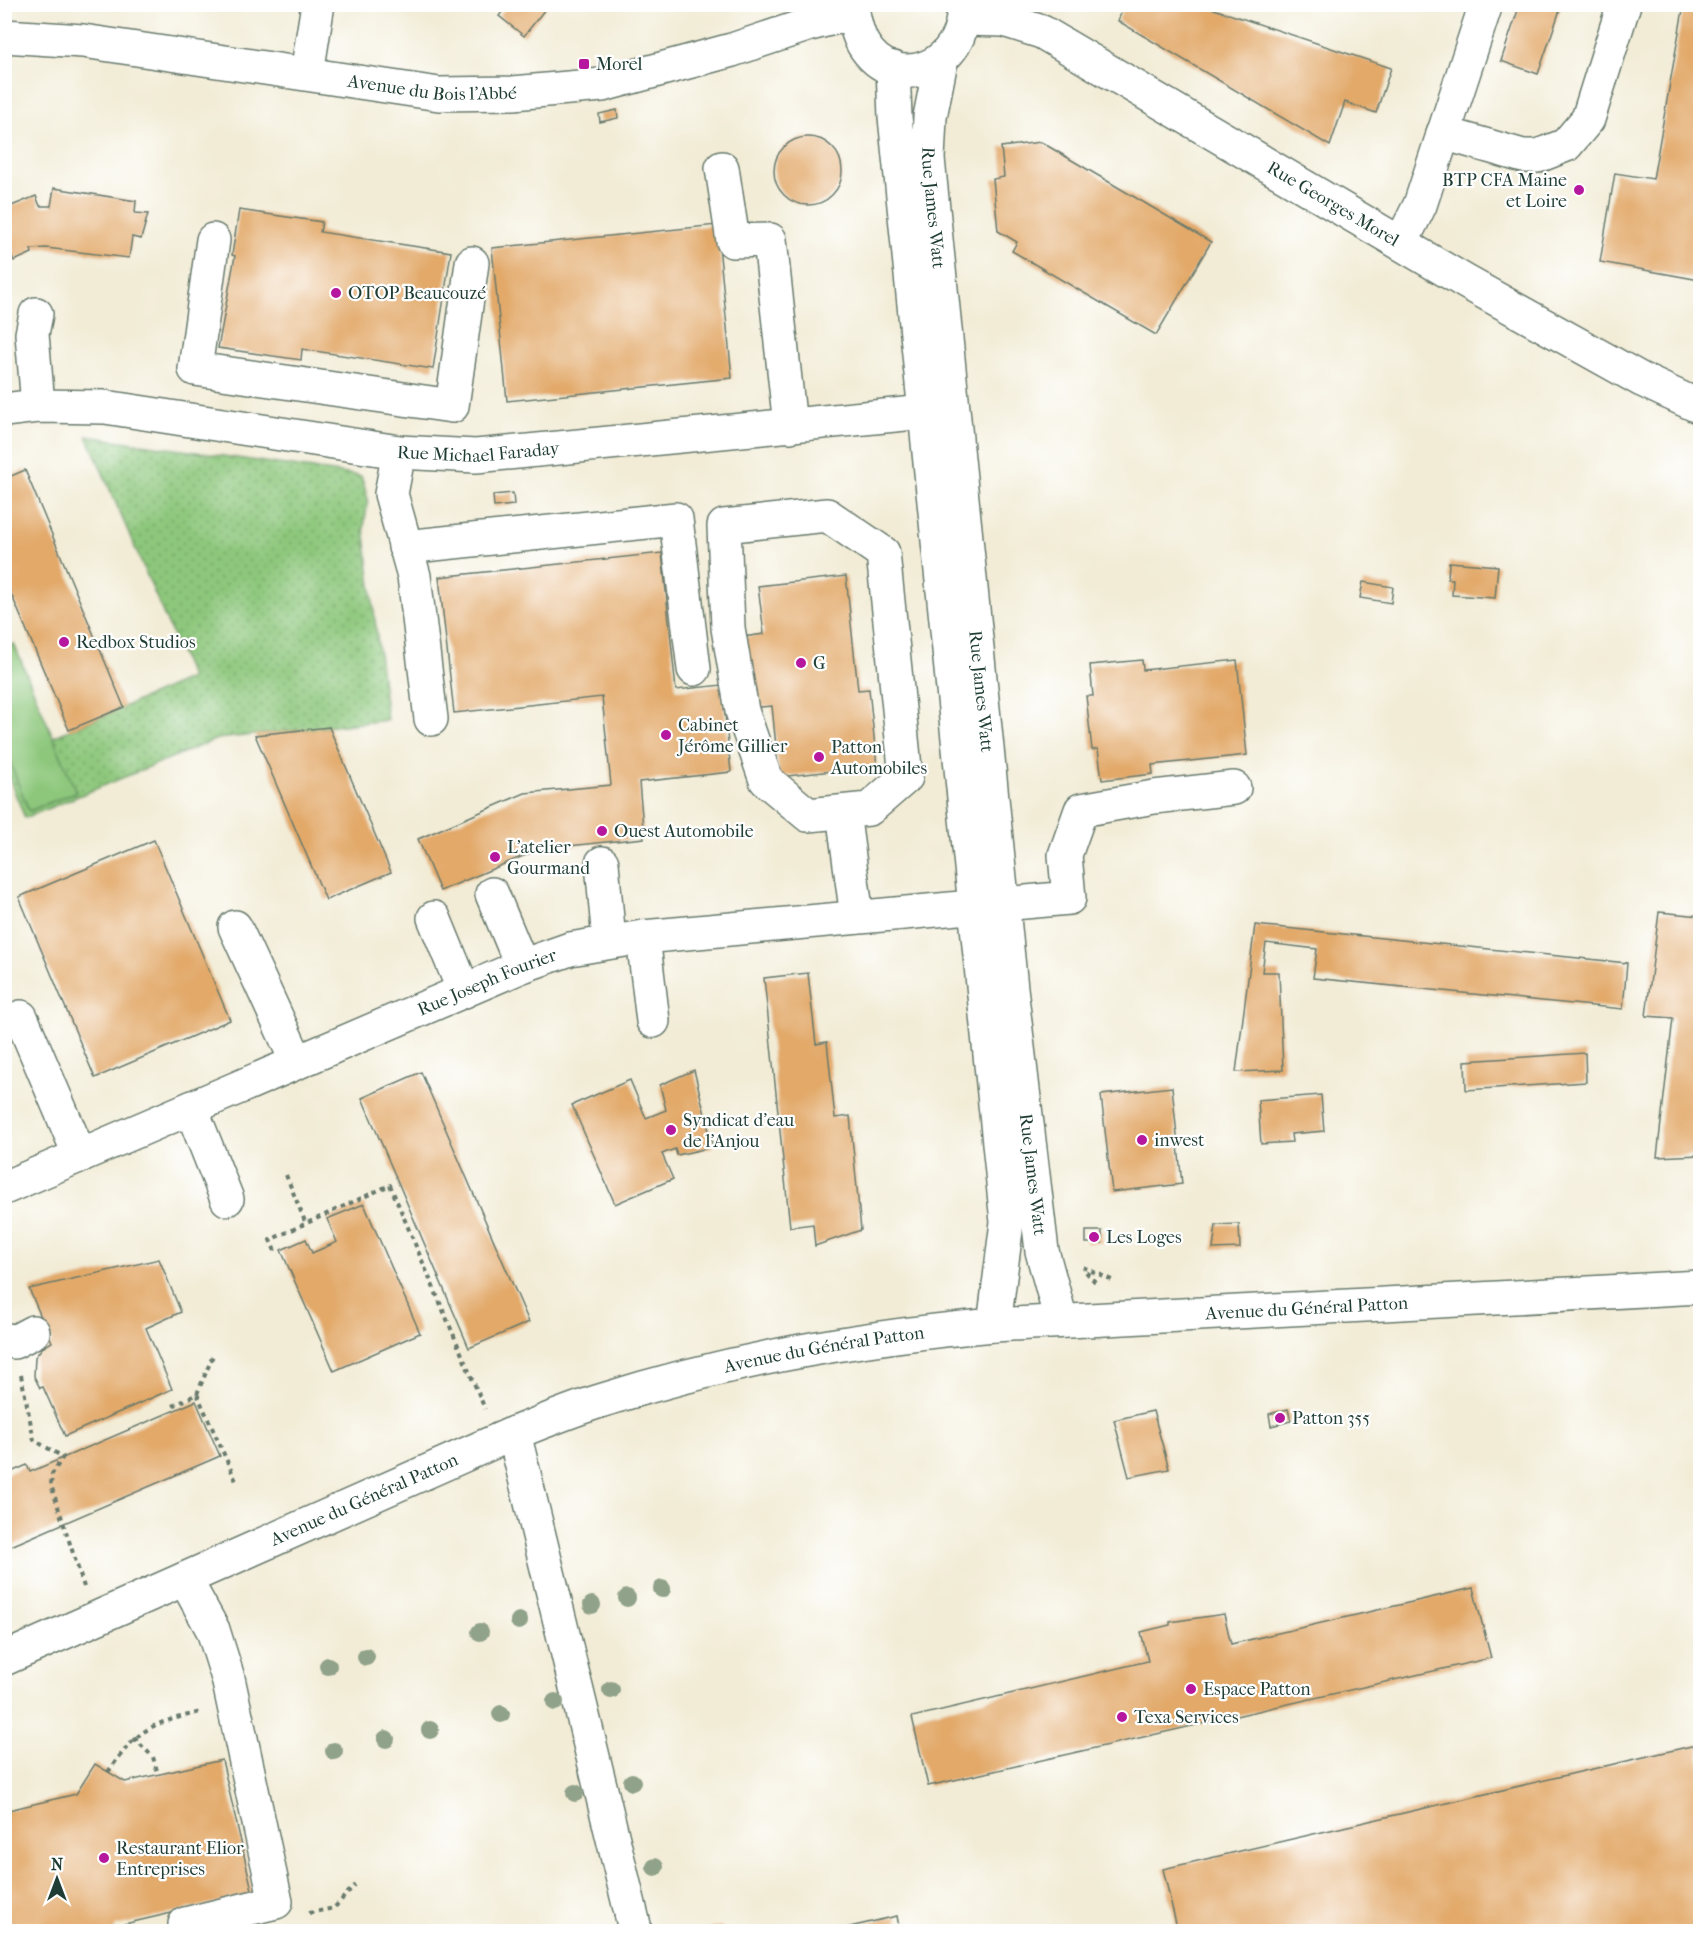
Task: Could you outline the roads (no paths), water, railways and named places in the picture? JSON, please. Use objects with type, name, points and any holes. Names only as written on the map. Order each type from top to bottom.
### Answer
[{"type":"street","points":[[306,73],[318,4]]},
{"type":"street","points":[[1401,243],[1420,205],[1486,4]]},
{"type":"street","points":[[1443,133],[1523,156],[1538,156],[1566,145],[1588,119],[1624,4]]},
{"type":"street","points":[[852,9],[863,44],[873,56],[893,68],[917,70],[941,61],[955,47],[962,33],[964,12]]},
{"type":"street","name":"Avenue du Bois l'Abbé","points":[[4,36],[83,41],[440,94],[513,93],[602,85],[732,50],[852,9]]},
{"type":"street","name":"Rue Georges Morel","points":[[964,12],[1004,20],[1042,32],[1401,243],[1642,380],[1701,407]]},
{"type":"street","name":"Rue James Watt","points":[[939,411],[928,159],[930,117],[941,61]]},
{"type":"street","name":"Rue James Watt","points":[[893,68],[895,117],[939,411],[990,905],[1042,1251],[1061,1320]]},
{"type":"street","points":[[722,168],[733,241],[770,240],[790,426]]},
{"type":"street","points":[[213,240],[195,369],[452,406],[472,263]]},
{"type":"street","points":[[36,314],[32,334],[38,406]]},
{"type":"street","points":[[327,441],[334,389]]},
{"type":"street","name":"Rue Michael Faraday","points":[[4,410],[38,406],[105,407],[399,452],[476,456],[939,411]]},
{"type":"street","points":[[399,452],[391,494],[414,576],[431,719]]},
{"type":"street","points":[[827,515],[883,553],[906,777],[869,809],[843,812],[808,815],[766,780],[742,711],[730,640],[724,526],[827,515]]},
{"type":"street","points":[[405,547],[676,519],[694,669]]},
{"type":"street","name":"Rue Joseph Fourier","points":[[4,1188],[522,966],[570,949],[643,937],[1069,898],[1065,855],[1081,810],[1154,797],[1234,788]]},
{"type":"street","points":[[843,812],[856,916]]},
{"type":"street","points":[[602,863],[609,941]]},
{"type":"street","points":[[492,894],[522,966]]},
{"type":"street","name":"Rue James Watt","points":[[990,905],[1007,1222],[994,1325]]},
{"type":"street","points":[[434,918],[464,991]]},
{"type":"street","points":[[235,927],[297,1062]]},
{"type":"street","points":[[643,937],[652,1021]]},
{"type":"street","points":[[21,1017],[80,1156]]},
{"type":"street","points":[[191,1108],[227,1199]]},
{"type":"street","name":"Avenue du Général Patton","points":[[4,1659],[185,1580],[502,1427],[728,1366],[815,1347],[918,1332],[994,1325],[1701,1287]]},
{"type":"street","points":[[502,1427],[634,1925]]},
{"type":"street","points":[[185,1580],[213,1630],[228,1678],[276,1902],[185,1924]]},
{"type":"place","name":"Morel","points":[[584,64]]},
{"type":"place","name":"BTP CFA Maine et Loire","points":[[1579,190]]},
{"type":"place","name":"OTOP Beaucouzé","points":[[336,293]]},
{"type":"place","name":"Redbox Studios","points":[[64,642]]},
{"type":"place","name":"G","points":[[801,663]]},
{"type":"place","name":"Cabinet Jérôme Gillier","points":[[666,735]]},
{"type":"place","name":"Patton Automobiles","points":[[819,757]]},
{"type":"place","name":"Ouest Automobile","points":[[602,831]]},
{"type":"place","name":"L’atelier Gourmand","points":[[495,857]]},
{"type":"place","name":"Syndicat d'eau de l'Anjou","points":[[671,1130]]},
{"type":"place","name":"inwest","points":[[1142,1140]]},
{"type":"place","name":"Les Loges","points":[[1094,1237]]},
{"type":"place","name":"Patton 355","points":[[1280,1418]]},
{"type":"place","name":"Espace Patton","points":[[1191,1689]]},
{"type":"place","name":"Texa Services","points":[[1122,1717]]},
{"type":"place","name":"Restaurant Elior Entreprises","points":[[104,1858]]}]
